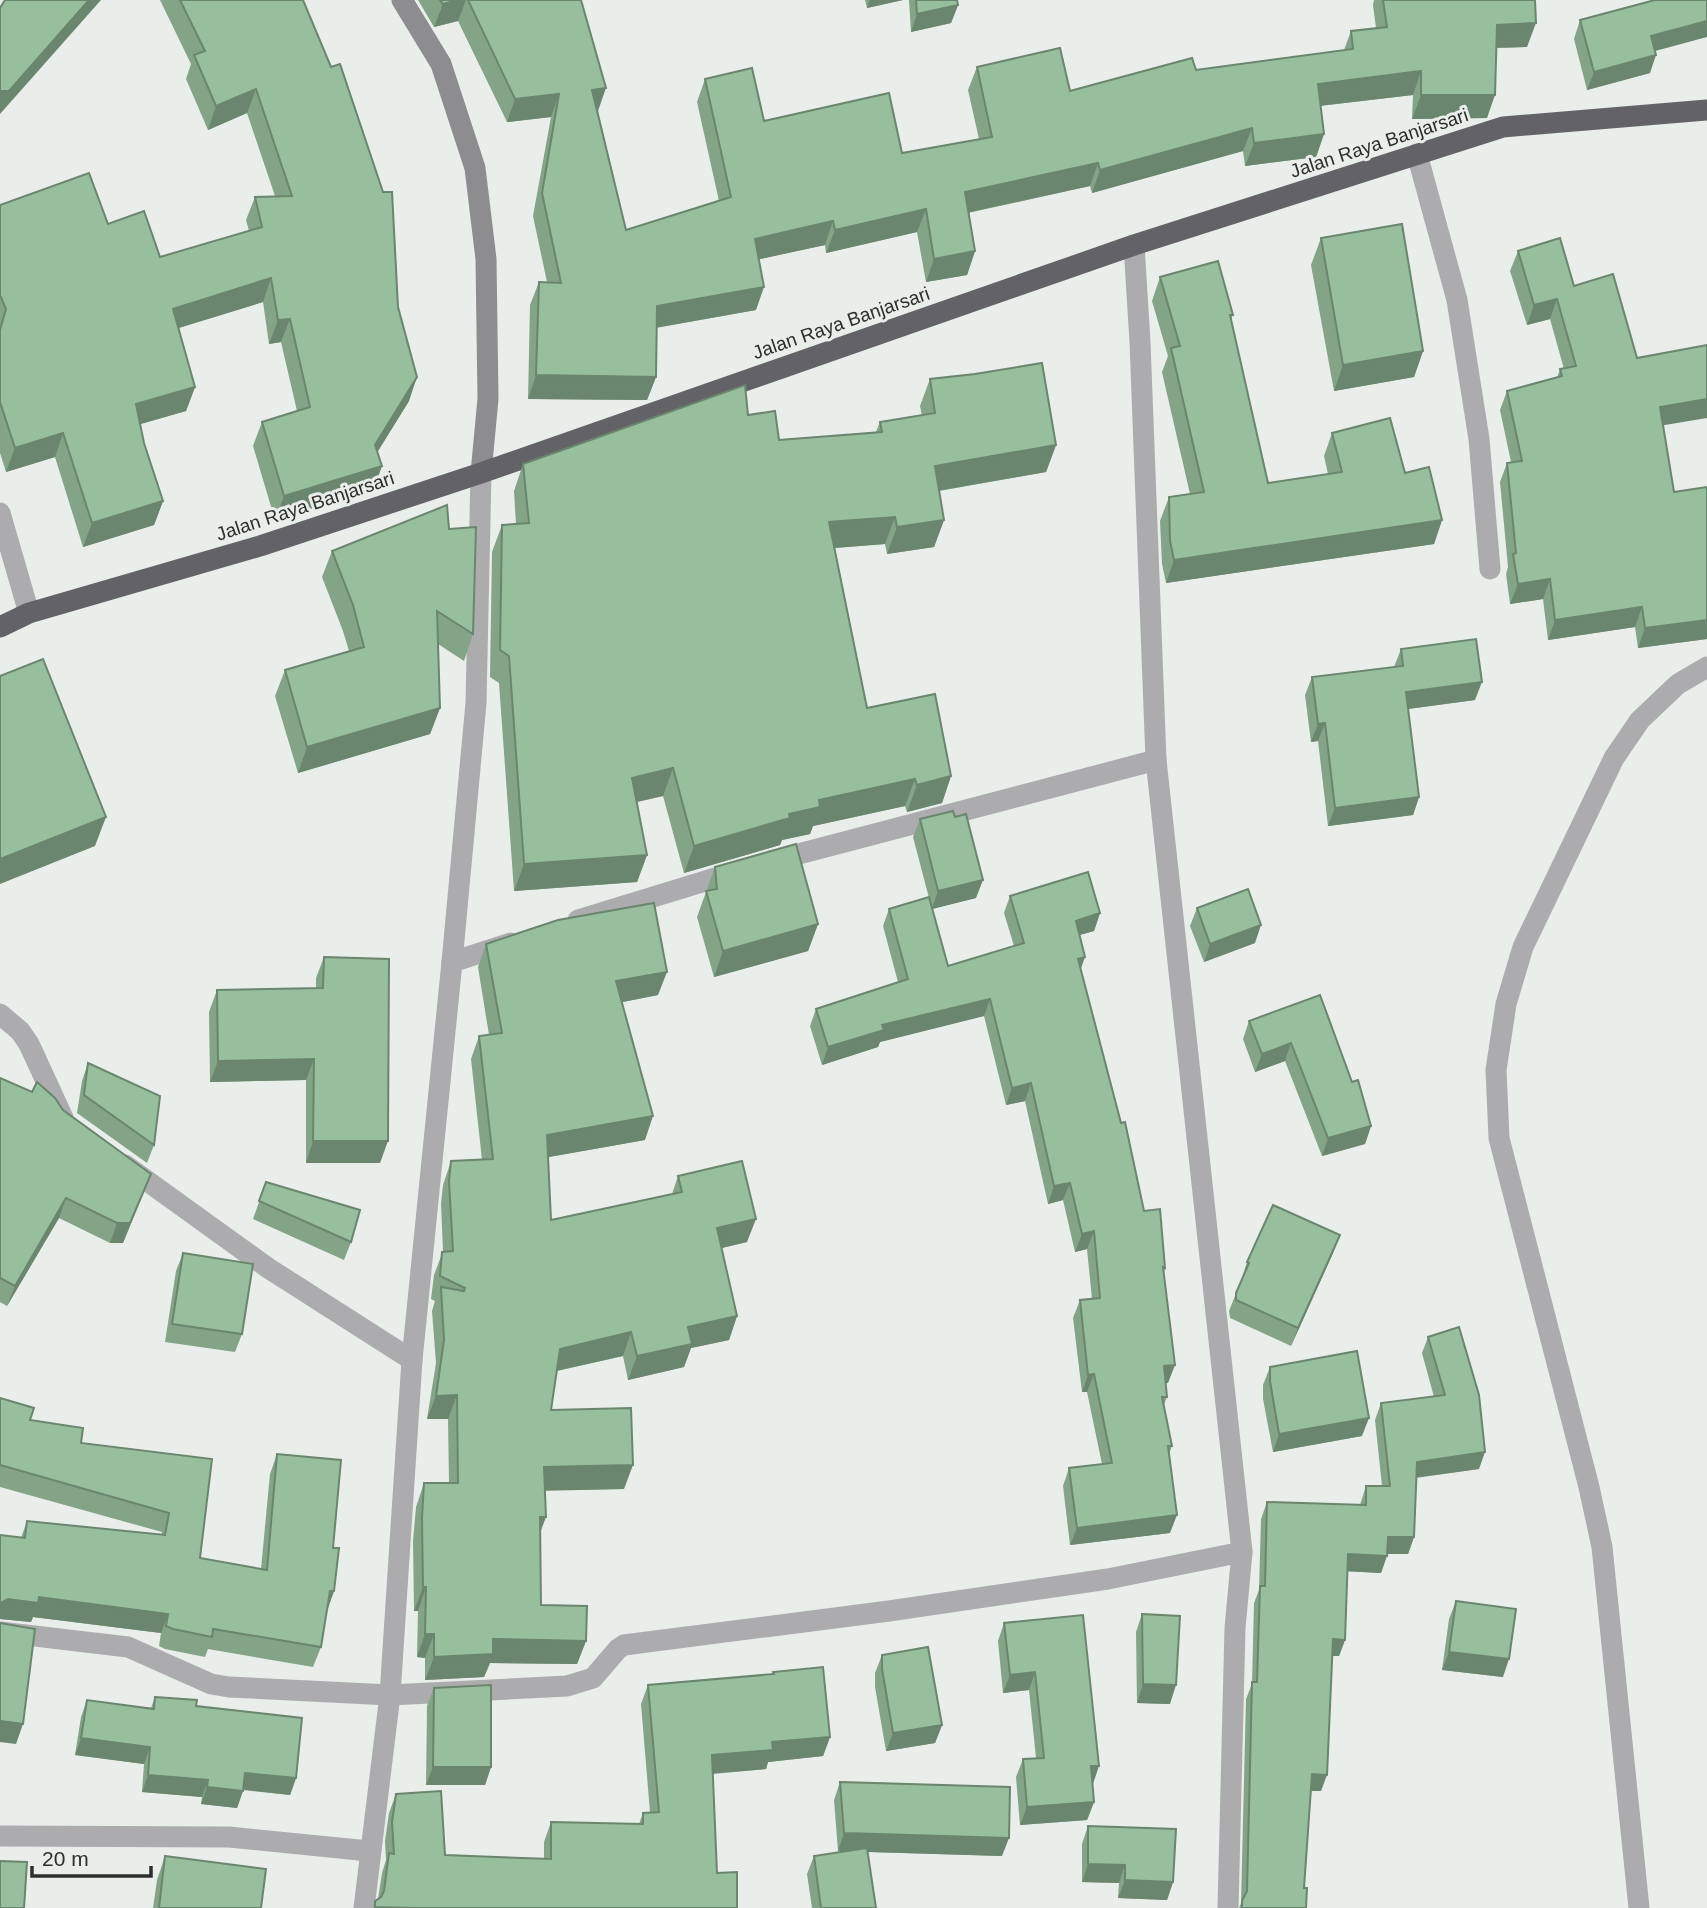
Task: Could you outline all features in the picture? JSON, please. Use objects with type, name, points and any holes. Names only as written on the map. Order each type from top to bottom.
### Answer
[{"type":"highway","name":"Jalan Raya Banjarsari","points":[[0,626],[29,613],[260,546],[481,473],[1134,245],[1503,127],[1707,110]]},
{"type":"street","points":[[364,1908],[390,1695],[412,1360],[476,702],[481,473],[488,399],[486,260],[475,168],[441,64],[402,0]]},
{"type":"street","points":[[1417,154],[1457,300],[1479,439],[1490,569]]},
{"type":"street","points":[[1134,245],[1156,760],[1242,1552],[1235,1628],[1228,1908]]},
{"type":"street","points":[[0,513],[29,613]]},
{"type":"street","points":[[1639,1908],[1602,1547],[1499,1138],[1496,1070],[1506,1004],[1524,947],[1614,758],[1640,720],[1678,684],[1707,667]]},
{"type":"street","points":[[553,928],[753,866],[1156,760]]},
{"type":"street","points":[[452,962],[528,937]]},
{"type":"street","points":[[0,1014],[20,1031],[29,1044],[57,1110],[63,1119],[74,1127]]},
{"type":"street","points":[[106,1151],[268,1268],[412,1360]]},
{"type":"street","points":[[0,1632],[128,1647],[211,1684],[390,1695],[567,1686],[593,1678],[624,1645],[889,1611],[1108,1579],[1242,1552]]},
{"type":"street","points":[[0,1836],[229,1838],[369,1851]]},
{"type":"building","points":[[5,0],[89,0],[9,91],[0,91],[0,8]]},
{"type":"building","points":[[180,0],[303,0],[331,67],[340,64],[383,192],[392,192],[398,307],[417,377],[375,445],[382,466],[284,496],[262,422],[310,407],[290,319],[278,320],[271,278],[173,309],[195,387],[136,404],[144,443],[163,501],[92,523],[63,433],[15,448],[0,402],[0,330],[6,309],[0,295],[0,205],[89,173],[108,224],[144,211],[160,257],[262,227],[255,197],[292,196],[256,89],[216,106],[194,55],[205,51]]},
{"type":"building","points":[[440,0],[458,0],[443,4]]},
{"type":"building","points":[[468,0],[581,0],[606,88],[592,90],[626,230],[731,197],[705,79],[752,68],[764,121],[889,93],[902,153],[992,137],[977,67],[1060,48],[1070,91],[1192,58],[1196,70],[1353,49],[1351,31],[1387,27],[1383,0],[1535,0],[1536,23],[1497,25],[1495,95],[1421,95],[1421,71],[1318,84],[1324,134],[1254,143],[1252,128],[1100,170],[1098,163],[965,192],[975,251],[934,259],[926,209],[835,230],[833,221],[755,239],[764,287],[657,306],[656,377],[536,375],[539,282],[561,283],[542,193],[559,94],[515,99]]},
{"type":"building","points":[[916,0],[957,0],[958,5],[917,14]]},
{"type":"building","points":[[1655,0],[1707,0],[1707,21],[1651,36],[1656,55],[1594,72],[1580,20]]},
{"type":"building","points":[[1402,224],[1423,351],[1343,365],[1321,238]]},
{"type":"building","points":[[1560,238],[1574,286],[1613,274],[1637,358],[1707,345],[1707,399],[1660,407],[1674,492],[1707,487],[1707,620],[1645,628],[1642,607],[1555,620],[1550,579],[1518,584],[1513,554],[1516,553],[1507,463],[1522,461],[1507,391],[1562,376],[1560,369],[1576,366],[1557,299],[1534,305],[1518,251]]},
{"type":"building","points":[[1218,261],[1233,315],[1230,315],[1268,483],[1342,472],[1332,433],[1390,418],[1405,473],[1429,467],[1442,520],[1174,560],[1170,541],[1169,497],[1204,492],[1171,348],[1180,346],[1160,277]]},
{"type":"building","points":[[1042,363],[1056,445],[935,466],[944,520],[897,527],[895,517],[829,522],[867,708],[935,694],[951,776],[917,785],[915,779],[819,800],[820,807],[789,814],[790,818],[694,846],[673,768],[632,778],[647,855],[524,864],[509,656],[500,650],[502,525],[529,523],[523,464],[745,385],[748,415],[775,411],[779,440],[882,432],[880,422],[935,413],[930,379]]},
{"type":"building","points":[[447,505],[449,529],[476,527],[473,634],[437,611],[440,708],[307,747],[285,670],[364,647],[353,605],[332,551]]},
{"type":"building","points":[[1476,639],[1482,682],[1406,692],[1419,797],[1335,808],[1325,723],[1318,724],[1312,677],[1403,666],[1401,649]]},
{"type":"building","points":[[43,659],[106,817],[0,859],[0,676]]},
{"type":"building","points":[[953,811],[955,817],[966,814],[983,880],[938,891],[920,819]]},
{"type":"building","points":[[796,844],[818,924],[723,951],[706,891],[717,889],[715,867]]},
{"type":"building","points":[[1088,872],[1100,913],[1076,921],[1085,957],[1078,959],[1121,1123],[1125,1122],[1144,1211],[1160,1209],[1165,1268],[1163,1267],[1175,1365],[1164,1366],[1167,1397],[1162,1397],[1172,1446],[1168,1446],[1177,1515],[1077,1528],[1069,1468],[1112,1463],[1094,1374],[1088,1375],[1080,1300],[1100,1298],[1094,1231],[1082,1234],[1070,1183],[1054,1186],[1031,1083],[1012,1088],[990,999],[882,1025],[884,1030],[828,1047],[816,1009],[908,979],[889,909],[929,897],[948,966],[1024,943],[1010,896]]},
{"type":"building","points":[[1248,889],[1261,925],[1210,944],[1197,908]]},
{"type":"building","points":[[654,903],[667,972],[616,981],[653,1116],[547,1135],[551,1220],[682,1192],[678,1176],[742,1161],[756,1219],[717,1228],[737,1316],[688,1327],[692,1344],[637,1356],[631,1332],[560,1349],[551,1410],[631,1408],[633,1465],[544,1467],[546,1517],[540,1517],[541,1605],[587,1606],[586,1641],[493,1639],[493,1654],[434,1657],[434,1634],[425,1634],[426,1587],[423,1587],[422,1518],[424,1483],[458,1483],[457,1395],[436,1396],[444,1340],[441,1287],[464,1291],[465,1288],[440,1276],[442,1252],[453,1251],[449,1181],[451,1161],[493,1159],[479,1036],[502,1033],[486,944],[558,920]]},
{"type":"building","points":[[324,957],[389,959],[388,1141],[313,1141],[314,1059],[218,1061],[217,990],[323,988]]},
{"type":"building","points":[[1320,995],[1352,1082],[1358,1080],[1371,1126],[1328,1138],[1291,1043],[1262,1054],[1249,1021]]},
{"type":"building","points":[[88,1063],[160,1096],[154,1145],[84,1095]]},
{"type":"building","points":[[0,1078],[32,1092],[37,1082],[55,1098],[63,1110],[151,1174],[130,1223],[117,1223],[66,1198],[15,1286],[0,1278]]},
{"type":"building","points":[[266,1182],[360,1210],[351,1242],[259,1201]]},
{"type":"building","points":[[1273,1205],[1340,1235],[1298,1328],[1236,1300],[1236,1293],[1249,1263],[1247,1262]]},
{"type":"building","points":[[183,1253],[253,1264],[242,1334],[172,1324]]},
{"type":"building","points":[[1459,1327],[1479,1395],[1485,1452],[1417,1462],[1414,1537],[1388,1537],[1387,1556],[1348,1554],[1345,1640],[1333,1639],[1327,1775],[1312,1774],[1304,1888],[1307,1888],[1306,1908],[1242,1908],[1247,1891],[1252,1682],[1257,1682],[1260,1586],[1265,1586],[1267,1502],[1366,1505],[1366,1486],[1390,1486],[1381,1403],[1445,1395],[1428,1337]]},
{"type":"building","points":[[1357,1351],[1369,1418],[1279,1434],[1270,1367]]},
{"type":"building","points":[[0,1398],[34,1408],[30,1420],[83,1428],[81,1443],[212,1459],[200,1558],[267,1570],[277,1454],[341,1460],[333,1548],[339,1548],[334,1591],[330,1591],[321,1647],[213,1629],[212,1637],[173,1629],[166,1626],[168,1614],[39,1597],[38,1603],[8,1599],[0,1603],[0,1535],[25,1538],[27,1521],[165,1535],[169,1513],[0,1465]]},
{"type":"building","points":[[1456,1601],[1516,1609],[1509,1659],[1449,1652]]},
{"type":"building","points":[[1142,1614],[1180,1616],[1176,1685],[1143,1684]]},
{"type":"building","points":[[1083,1615],[1099,1766],[1091,1766],[1094,1802],[1027,1807],[1023,1759],[1044,1758],[1035,1672],[1010,1675],[1004,1623]]},
{"type":"building","points":[[0,1623],[35,1629],[23,1724],[0,1721]]},
{"type":"building","points":[[928,1647],[942,1725],[893,1733],[882,1655]]},
{"type":"building","points":[[823,1667],[830,1737],[772,1742],[773,1750],[712,1755],[717,1873],[737,1872],[737,1908],[375,1907],[375,1901],[384,1891],[389,1853],[394,1854],[392,1822],[396,1794],[441,1791],[445,1855],[551,1859],[551,1822],[643,1824],[643,1813],[659,1812],[648,1685]]},
{"type":"building","points":[[491,1685],[491,1767],[433,1767],[434,1688]]},
{"type":"building","points":[[155,1697],[197,1700],[196,1706],[302,1718],[296,1778],[245,1773],[243,1791],[207,1787],[208,1780],[148,1775],[150,1747],[81,1738],[87,1700],[154,1709]]},
{"type":"building","points":[[840,1782],[1010,1787],[1009,1838],[844,1833]]},
{"type":"building","points":[[1088,1826],[1176,1829],[1173,1882],[1125,1880],[1125,1865],[1088,1864]]},
{"type":"building","points":[[867,1848],[876,1908],[821,1908],[814,1856]]},
{"type":"building","points":[[165,1856],[266,1869],[261,1908],[159,1908]]},
{"type":"building","points":[[0,1861],[27,1862],[24,1908],[0,1908]]}]
